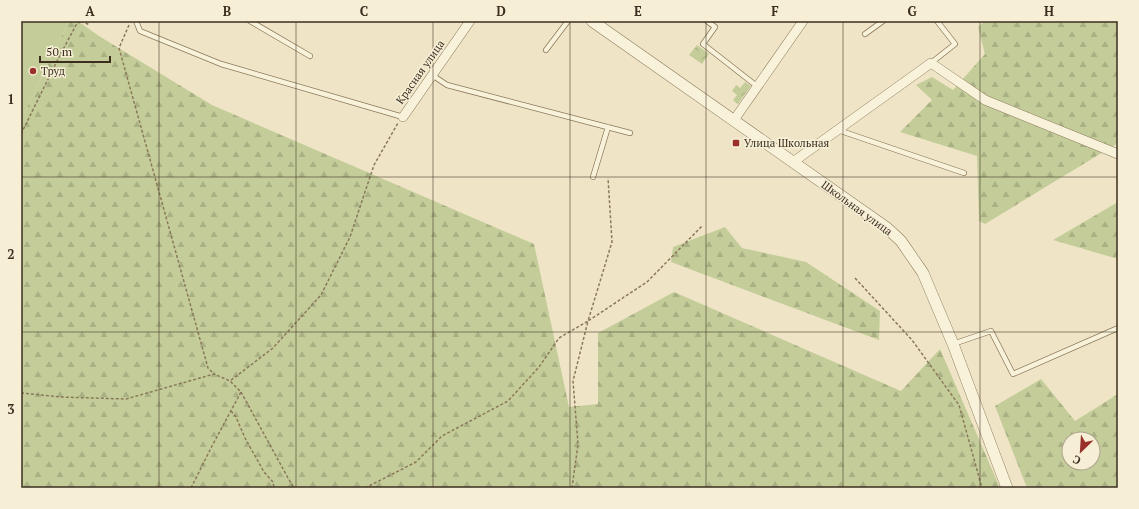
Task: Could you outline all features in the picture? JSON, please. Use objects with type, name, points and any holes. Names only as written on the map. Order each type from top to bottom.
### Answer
[{"type":"street","name":"Красная улица","points":[[403,117],[470,21]]},
{"type":"street","name":"Школьная улица","points":[[592,21],[887,228],[901,241],[923,273],[953,344],[1007,488]]},
{"type":"street","points":[[734,120],[803,21]]},
{"type":"street","points":[[793,162],[931,64],[985,100],[1118,154]]},
{"type":"lane","points":[[136,21],[140,31],[220,64],[403,117]]},
{"type":"lane","points":[[250,21],[310,56]]},
{"type":"lane","points":[[546,50],[568,21]]},
{"type":"lane","points":[[707,21],[715,27],[703,44],[758,87]]},
{"type":"lane","points":[[865,34],[883,21]]},
{"type":"lane","points":[[931,64],[955,44],[937,21]]},
{"type":"lane","points":[[432,75],[447,85],[630,133]]},
{"type":"lane","points":[[592,177],[608,127]]},
{"type":"lane","points":[[838,130],[964,173]]},
{"type":"lane","points":[[953,344],[992,331],[1013,374],[1118,328]]},
{"type":"path","points":[[21,134],[61,52],[76,25],[81,21],[90,25]]},
{"type":"path","points":[[131,21],[119,48],[208,368],[214,374],[230,382],[241,392],[294,488]]},
{"type":"path","points":[[230,382],[273,348],[321,295],[350,237],[374,165],[391,134],[403,117]]},
{"type":"path","points":[[572,488],[578,444],[573,380],[588,321],[612,242],[608,178]]},
{"type":"path","points":[[365,488],[416,462],[442,436],[508,401],[539,367],[559,338],[588,321],[647,282],[703,225]]},
{"type":"path","points":[[855,278],[912,340],[959,405],[982,488]]},
{"type":"path","points":[[21,393],[60,397],[126,399],[214,374]]},
{"type":"path","points":[[191,488],[241,392]]},
{"type":"path","points":[[231,411],[236,417],[245,438],[264,472],[273,482],[274,488]]},
{"type":"green space","name":"Труд","points":[[21,21],[69,21],[21,120]]},
{"type":"green space","points":[[69,21],[78,21],[99,36],[212,105],[534,244],[569,407],[598,404],[598,333],[674,292],[901,391],[940,349],[1000,488],[21,488],[21,120]]},
{"type":"green space","points":[[985,21],[1118,21],[1118,143],[985,224],[979,221],[977,156],[900,132],[932,100],[916,85],[932,77],[953,90],[985,54],[978,27]]},
{"type":"green space","points":[[697,45],[709,54],[702,64],[689,55]]},
{"type":"green space","points":[[745,82],[751,86],[738,104],[733,100],[737,95],[732,91],[736,85],[740,88]]},
{"type":"green space","points":[[1118,202],[1118,259],[1053,240]]},
{"type":"green space","points":[[725,227],[742,248],[806,262],[880,311],[879,340],[671,262],[673,247]]},
{"type":"green space","points":[[1041,379],[1075,421],[1118,394],[1118,488],[1027,488],[995,406]]},
{"type":"place","name":"Труд","points":[[33,71]]},
{"type":"place","name":"Улица Школьная","points":[[736,143]]}]
